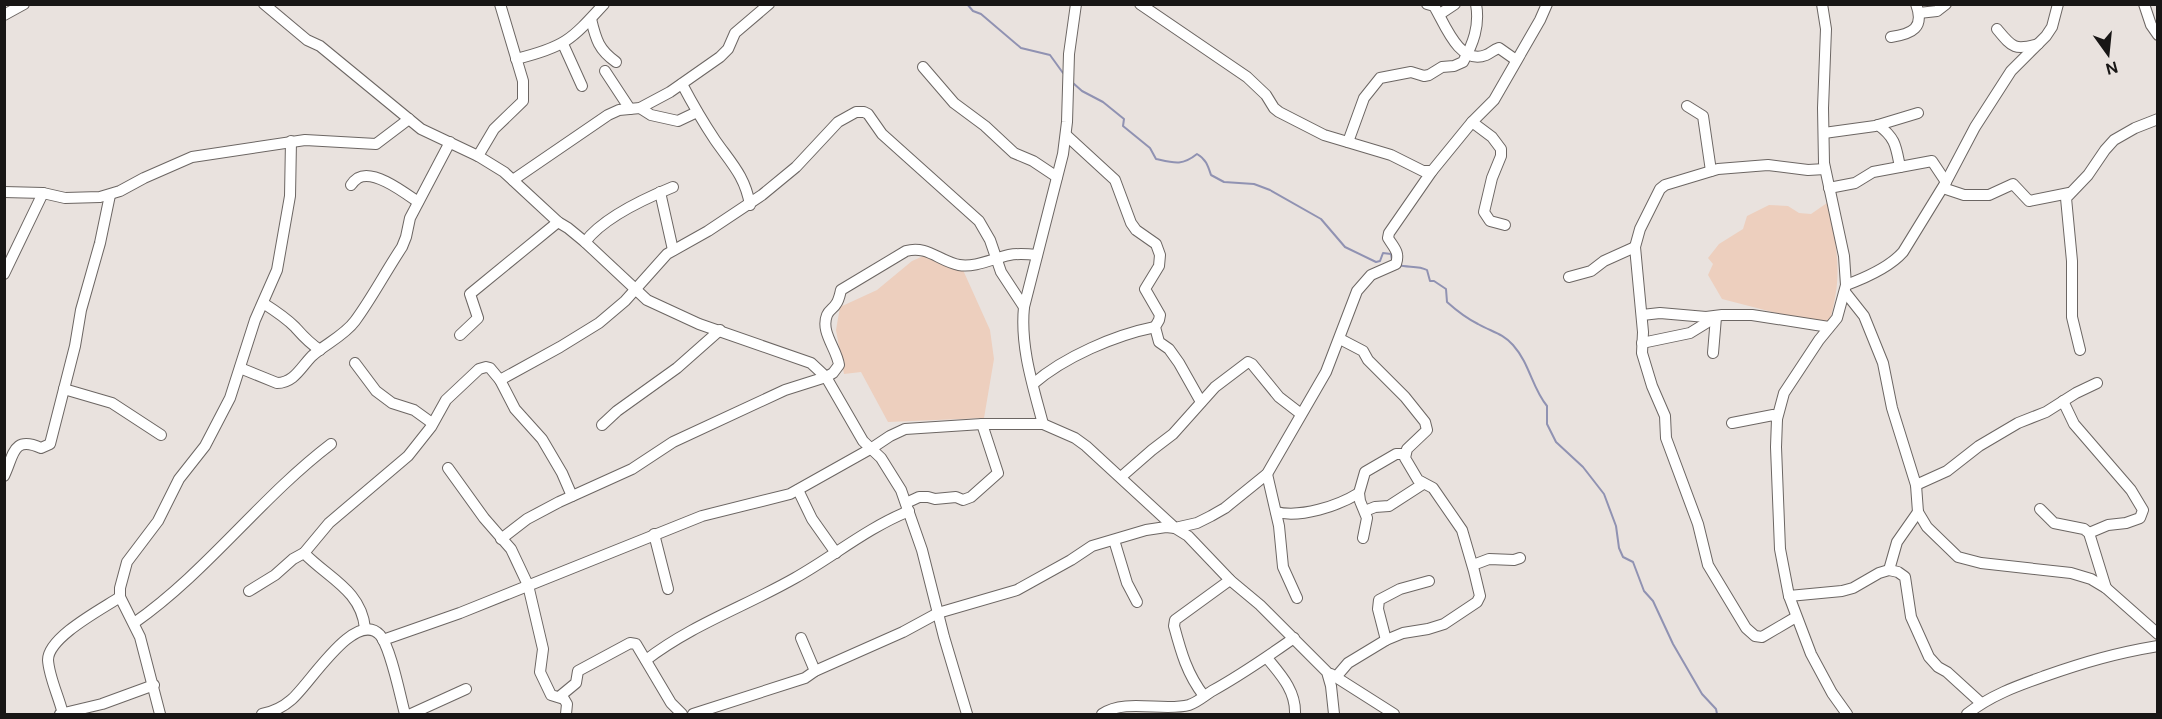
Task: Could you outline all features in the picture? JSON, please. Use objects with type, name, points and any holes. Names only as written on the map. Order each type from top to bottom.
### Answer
[{"type":"street","points":[[4,15],[24,4]]},
{"type":"street","points":[[264,4],[307,40],[320,46],[421,129],[478,156],[513,180],[558,222],[585,242],[647,300],[699,324],[811,363],[826,377],[863,441],[872,448],[890,472],[907,507],[922,550],[967,714]]},
{"type":"street","points":[[478,156],[494,129],[523,101],[523,81],[500,4]]},
{"type":"street","points":[[516,59],[542,53],[563,44],[584,28],[604,4]]},
{"type":"street","points":[[513,180],[608,115],[619,110],[635,108],[682,84],[720,57],[728,49],[735,33],[769,4]]},
{"type":"street","points":[[1043,424],[1025,345],[1024,307],[1066,135],[1068,78],[1076,4]]},
{"type":"street","points":[[1140,4],[1247,77],[1279,112],[1323,135],[1391,155],[1423,171],[1432,171]]},
{"type":"street","points":[[1427,4],[1434,6],[1440,14],[1454,43],[1468,53],[1486,55],[1499,48],[1516,60]]},
{"type":"street","points":[[1440,14],[1455,4]]},
{"type":"street","points":[[1348,142],[1364,98],[1380,78],[1411,72],[1429,75],[1442,67],[1454,66],[1463,62],[1477,30],[1476,4]]},
{"type":"street","points":[[693,714],[805,678],[815,671],[903,632],[938,613],[1017,590],[1056,570],[1092,546],[1157,527],[1175,528],[1197,524],[1260,481],[1267,474],[1326,372],[1357,291],[1371,275],[1396,264],[1397,249],[1388,238],[1389,233],[1432,171],[1472,122],[1494,100],[1540,20],[1546,4]]},
{"type":"street","points":[[1822,4],[1826,29],[1825,170],[1844,256],[1845,288],[1837,318],[1784,393],[1777,419],[1776,447],[1780,549],[1789,596],[1810,654],[1847,714]]},
{"type":"street","points":[[1891,37],[1904,35],[1914,30],[1919,21],[1917,9],[1936,11],[1946,4]]},
{"type":"street","points":[[1845,288],[1897,259],[1945,185],[1975,127],[2011,71],[2052,27],[2058,4]]},
{"type":"street","points":[[2144,4],[2157,35]]},
{"type":"street","points":[[591,19],[604,53],[616,62]]},
{"type":"street","points":[[1997,29],[2010,44],[2018,48],[2038,44]]},
{"type":"street","points":[[563,44],[582,86]]},
{"type":"street","points":[[923,68],[954,103],[1014,153],[1034,161],[1057,177]]},
{"type":"street","points":[[605,71],[635,108],[651,115],[678,121],[697,112]]},
{"type":"street","points":[[682,84],[697,112],[747,187],[750,205]]},
{"type":"street","points":[[1687,106],[1703,116],[1711,171]]},
{"type":"street","points":[[500,380],[560,348],[599,323],[673,250],[750,205],[788,174],[838,122],[856,112],[868,114],[882,134],[980,221],[990,240],[1000,272],[1024,307]]},
{"type":"street","points":[[1824,133],[1878,125],[1918,114]]},
{"type":"street","points":[[4,192],[43,193],[64,198],[110,195],[192,157],[305,140],[376,144],[409,119]]},
{"type":"street","points":[[2080,350],[2072,317],[2072,261],[2066,198],[2088,175],[2104,150],[2114,140],[2157,119]]},
{"type":"street","points":[[1472,122],[1492,136],[1501,149],[1501,156],[1492,178],[1484,212],[1490,220],[1505,225]]},
{"type":"street","points":[[1878,125],[1894,140],[1899,167]]},
{"type":"street","points":[[1066,135],[1115,180],[1131,223],[1136,230],[1156,244],[1160,255],[1159,266],[1145,290],[1160,315],[1155,327],[1159,342],[1169,349],[1179,363],[1201,402]]},
{"type":"street","points":[[160,714],[141,637],[120,597],[120,588],[127,562],[158,521],[179,479],[206,446],[226,407],[255,320],[277,270],[290,196],[291,141]]},
{"type":"street","points":[[240,368],[277,383],[283,383],[292,378],[310,358],[354,322],[402,247],[410,218],[450,142]]},
{"type":"street","points":[[1829,188],[1847,185],[1873,172],[1932,161],[1945,185],[1964,195],[1989,195],[2013,184],[2026,200],[2033,201],[2069,193]]},
{"type":"street","points":[[1796,617],[1762,638],[1755,636],[1746,628],[1712,573],[1698,524],[1666,438],[1665,416],[1642,354],[1642,315],[1635,247],[1640,229],[1660,189],[1665,185],[1711,171],[1768,165],[1825,170]]},
{"type":"street","points":[[351,185],[359,177],[370,176],[393,185],[418,202]]},
{"type":"street","points":[[585,242],[592,233],[623,212],[673,186]]},
{"type":"street","points":[[660,192],[673,250]]},
{"type":"street","points":[[4,274],[43,193]]},
{"type":"street","points":[[4,476],[10,446],[25,444],[41,448],[50,444],[110,195]]},
{"type":"street","points":[[460,335],[478,318],[470,294],[558,222]]},
{"type":"street","points":[[1569,277],[1591,271],[1604,261],[1635,247]]},
{"type":"street","points":[[501,539],[527,519],[632,469],[673,442],[785,390],[833,373],[839,365],[838,356],[831,346],[826,331],[826,316],[837,304],[841,290],[906,251],[915,248],[923,249],[958,265],[967,266],[1014,254],[1038,255]]},
{"type":"street","points":[[1845,288],[1864,316],[1883,363],[1892,408],[1917,485],[1918,512],[1927,527],[1958,557],[1981,563],[2071,573],[2091,579],[2106,588],[2157,634]]},
{"type":"street","points":[[263,303],[280,314],[307,342],[320,350]]},
{"type":"street","points":[[1642,315],[1674,313],[1716,317]]},
{"type":"street","points":[[1642,343],[1690,333],[1722,315],[1752,315],[1829,327]]},
{"type":"street","points":[[1713,353],[1716,317]]},
{"type":"street","points":[[1033,384],[1105,341],[1155,327]]},
{"type":"street","points":[[602,425],[617,411],[678,368],[720,330]]},
{"type":"street","points":[[1340,339],[1363,351],[1368,360],[1405,397],[1425,422],[1427,430],[1404,454]]},
{"type":"street","points":[[1121,477],[1173,434],[1201,402],[1224,380],[1248,362],[1279,397],[1301,414]]},
{"type":"street","points":[[355,363],[364,377],[384,397],[392,403],[414,410],[432,423]]},
{"type":"street","points":[[249,591],[304,553],[329,523],[408,456],[446,400],[479,369],[490,368],[500,380],[515,409],[542,439],[562,473],[572,496]]},
{"type":"street","points":[[1917,485],[1947,471],[1979,446],[2018,423],[2046,412],[2097,382]]},
{"type":"street","points":[[64,389],[112,403],[161,435]]},
{"type":"street","points":[[2063,400],[2074,424],[2131,490],[2143,510],[2140,518],[2134,521],[2108,525],[2089,533]]},
{"type":"street","points":[[1732,423],[1773,415],[1777,419]]},
{"type":"street","points":[[646,660],[673,641],[794,579],[920,497],[941,499],[956,497],[963,500],[971,497],[998,473],[982,424]]},
{"type":"street","points":[[383,640],[460,614],[702,516],[771,500],[798,490],[905,429],[982,424],[1043,424],[1075,438],[1175,528],[1188,536],[1230,580],[1331,674],[1394,714]]},
{"type":"street","points":[[134,623],[163,603],[276,492],[311,459],[331,444]]},
{"type":"street","points":[[1363,538],[1367,518],[1359,493],[1365,472],[1396,453],[1404,454]]},
{"type":"street","points":[[1331,674],[1386,640],[1403,633],[1444,624],[1477,602],[1480,596],[1462,530],[1433,488],[1418,480],[1404,454]]},
{"type":"street","points":[[448,468],[511,549],[528,585],[544,655],[540,672],[550,695],[564,699],[567,704],[566,714]]},
{"type":"street","points":[[1267,474],[1276,512],[1283,567],[1297,598]]},
{"type":"street","points":[[1365,511],[1375,507],[1389,506],[1423,484]]},
{"type":"street","points":[[798,490],[812,519],[836,553]]},
{"type":"street","points":[[1276,512],[1293,514],[1335,506],[1359,493]]},
{"type":"street","points":[[2040,509],[2054,523],[2085,529],[2089,533],[2106,588]]},
{"type":"street","points":[[1889,570],[1897,542],[1918,512]]},
{"type":"street","points":[[654,534],[668,589]]},
{"type":"street","points":[[1114,540],[1127,583],[1137,602]]},
{"type":"street","points":[[304,553],[349,591],[361,608],[365,628]]},
{"type":"street","points":[[1473,565],[1489,559],[1514,560],[1520,558]]},
{"type":"street","points":[[1789,596],[1853,588],[1879,573],[1889,570],[1898,572],[1905,578],[1911,617],[1929,657],[1981,703]]},
{"type":"street","points":[[1204,696],[1182,659],[1174,626],[1175,620],[1230,580]]},
{"type":"street","points":[[1386,640],[1378,609],[1379,600],[1400,589],[1429,581]]},
{"type":"street","points":[[120,597],[74,628],[51,648],[48,662],[62,714],[102,704],[154,685]]},
{"type":"street","points":[[262,714],[292,700],[339,646],[357,631],[365,628],[373,630],[383,640],[396,677],[405,714]]},
{"type":"street","points":[[801,638],[815,671]]},
{"type":"street","points":[[1102,714],[1124,708],[1180,707],[1197,702],[1239,678],[1294,638]]},
{"type":"street","points":[[559,698],[576,683],[578,671],[630,643],[636,644],[671,703],[682,714]]},
{"type":"street","points":[[1967,714],[2000,692],[2091,659],[2117,652],[2157,646]]},
{"type":"street","points":[[1267,658],[1285,679],[1292,695],[1295,714]]},
{"type":"street","points":[[1331,674],[1334,714]]},
{"type":"street","points":[[411,714],[466,689]]},
{"type":"shaded area","points":[[1827,203],[1837,263],[1836,291],[1829,323],[1796,318],[1722,299],[1708,275],[1713,264],[1708,258],[1719,244],[1743,229],[1747,216],[1769,205],[1788,206],[1799,213],[1811,214]]},
{"type":"shaded area","points":[[928,254],[963,270],[990,330],[994,359],[984,418],[888,422],[861,372],[844,374],[836,330],[840,307],[877,290],[912,261]]},
{"type":"waterway","points":[[967,4],[1021,48],[1050,55],[1063,73]]},
{"type":"waterway","points":[[1073,83],[1124,119],[1123,126],[1150,148],[1156,159],[1178,162],[1197,154],[1205,160],[1211,175],[1224,182],[1254,184],[1270,190],[1321,219],[1345,247],[1376,262],[1380,261],[1383,253],[1391,254],[1392,260]]},
{"type":"waterway","points":[[1398,265],[1427,270],[1430,281],[1446,289],[1447,302],[1470,319],[1505,338],[1519,352],[1547,406],[1547,424],[1556,442],[1583,467],[1604,494],[1616,526],[1619,548],[1623,557],[1633,562],[1644,591],[1653,601],[1673,644],[1702,694],[1716,709],[1717,714]]}]
